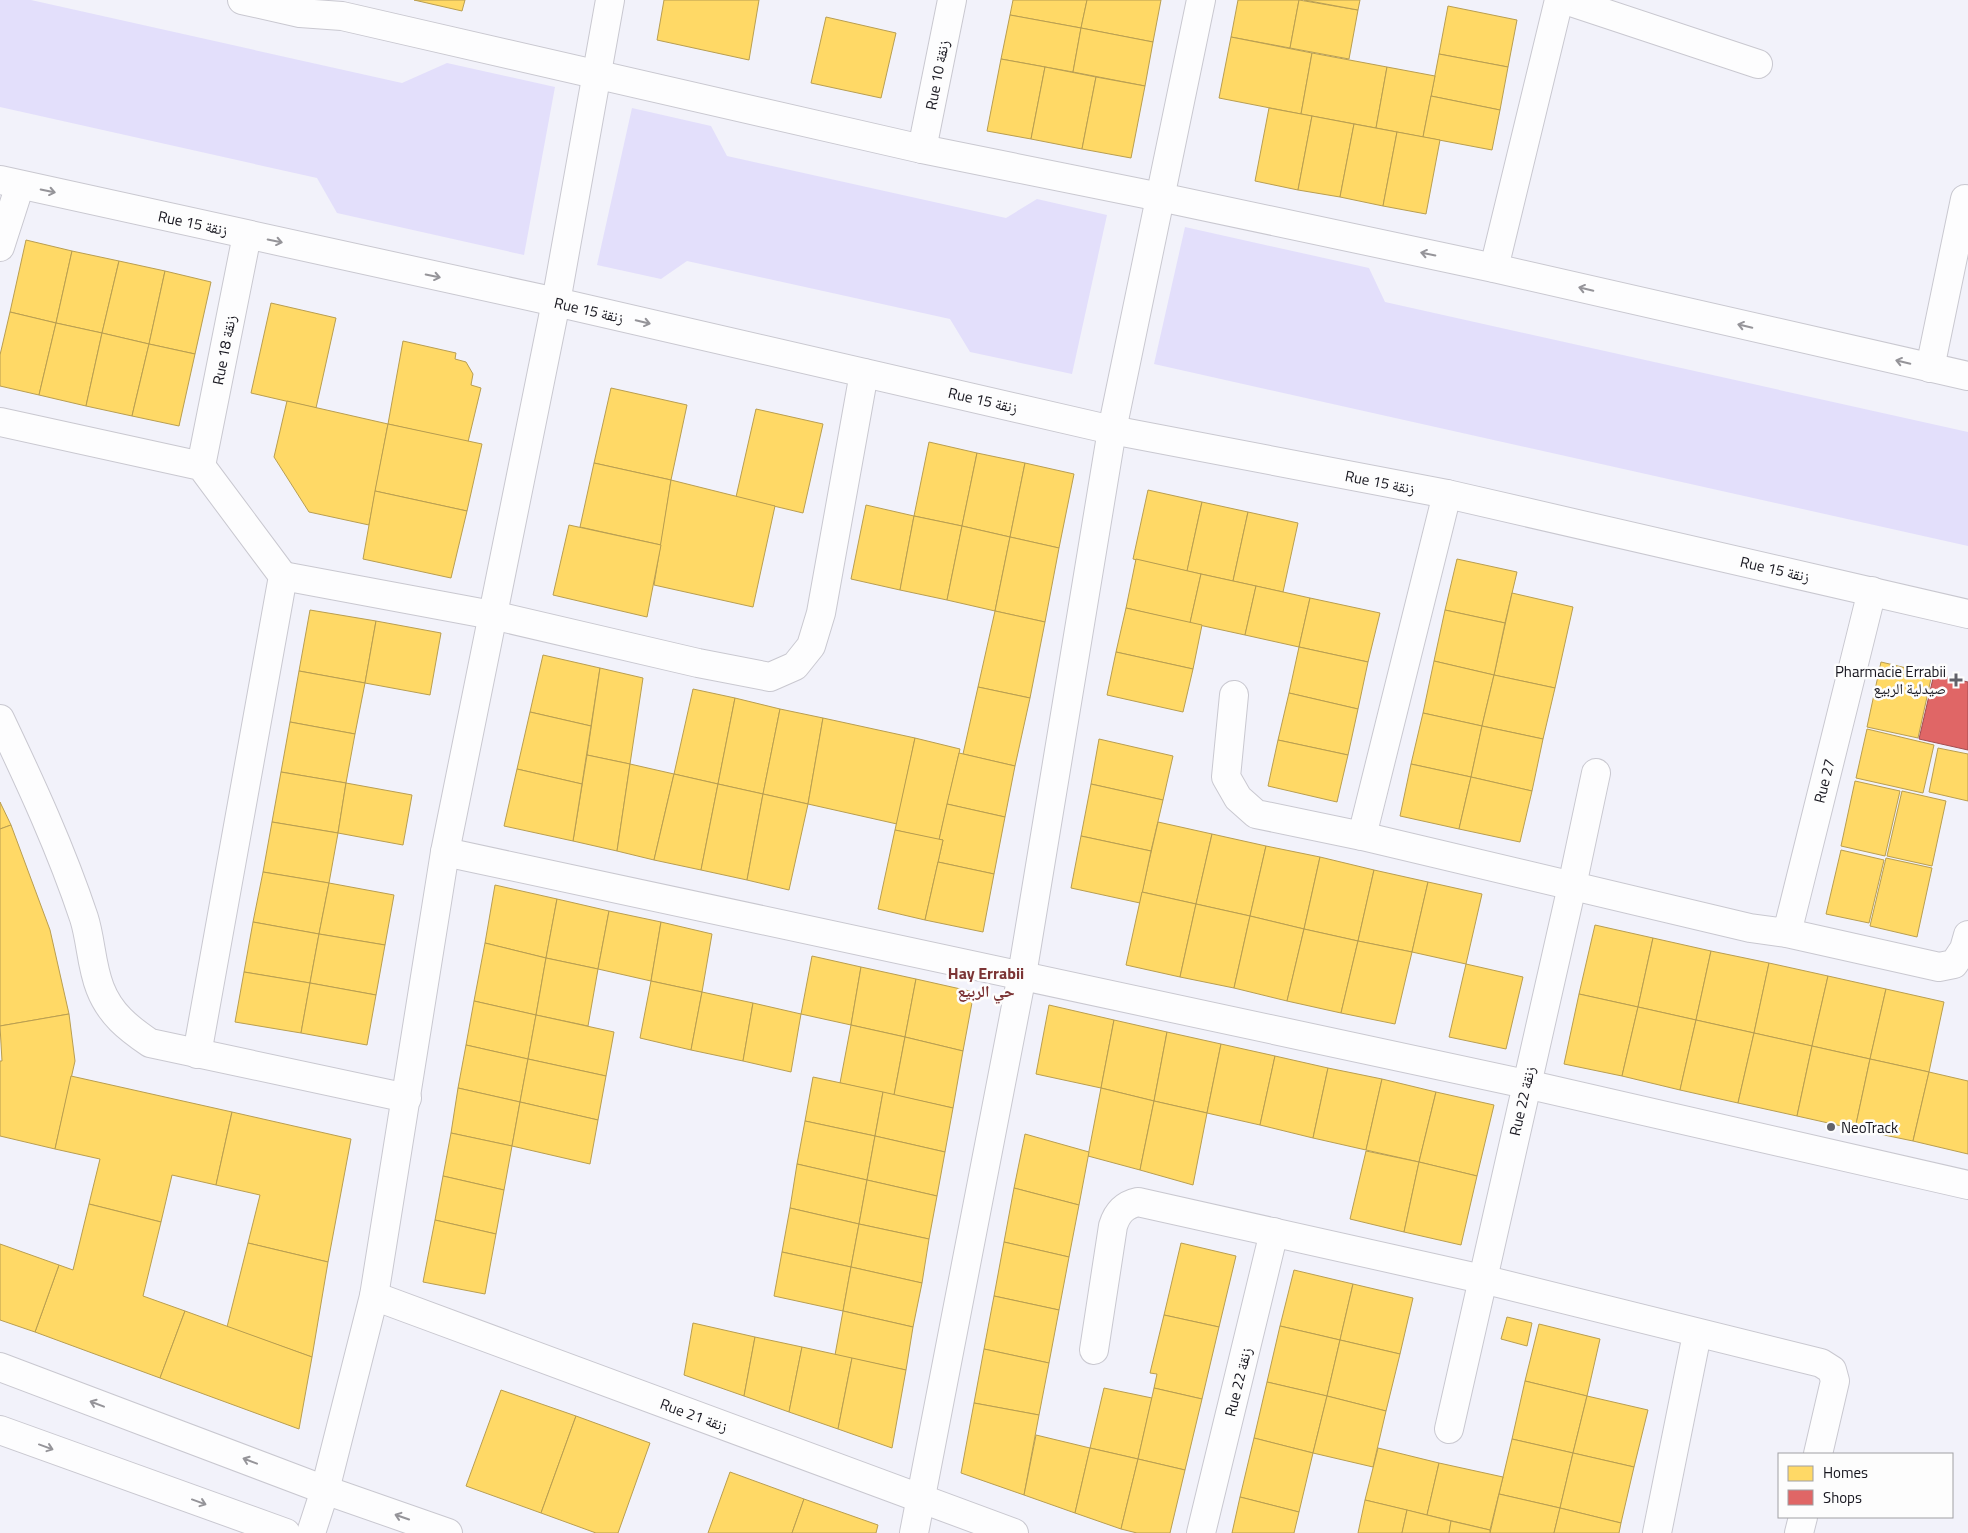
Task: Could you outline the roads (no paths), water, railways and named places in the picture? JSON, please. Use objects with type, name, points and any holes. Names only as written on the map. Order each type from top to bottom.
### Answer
[{"type":"street","points":[[242,0],[301,7],[922,149],[1494,268],[1968,376]]},
{"type":"street","points":[[311,1533],[325,1490],[374,1296],[408,1098],[445,852],[556,302],[610,0]]},
{"type":"street","name":"Rue 10 زنقة","points":[[922,149],[952,0]]},
{"type":"street","points":[[914,1533],[1022,975],[1112,430],[1201,0]]},
{"type":"street","points":[[1494,268],[1560,0]]},
{"type":"street","points":[[1565,0],[1758,64]]},
{"type":"street","points":[[0,247],[10,183]]},
{"type":"street","name":"Rue 15 زنقة","points":[[10,183],[556,302],[1112,430],[1447,494],[1968,614]]},
{"type":"street","points":[[1930,368],[1965,199],[1968,200]]},
{"type":"street","name":"Rue 18 زنقة","points":[[201,466],[247,235]]},
{"type":"street","points":[[0,422],[201,466],[283,576],[492,615],[698,663],[770,677],[795,666],[811,646],[820,613],[864,373]]},
{"type":"street","points":[[1362,836],[1447,494]]},
{"type":"street","points":[[197,1054],[283,576]]},
{"type":"street","name":"Rue 27","points":[[1787,933],[1872,591]]},
{"type":"street","points":[[1234,695],[1226,777],[1238,798],[1256,814],[1362,836],[1750,928],[1787,933],[1938,967],[1954,964],[1964,949],[1968,935]]},
{"type":"street","points":[[0,719],[44,811],[85,920],[100,989],[122,1024],[150,1043],[408,1098]]},
{"type":"street","name":"Rue 22 زنقة","points":[[1449,1429],[1596,773]]},
{"type":"street","points":[[445,852],[1526,1084],[1968,1185]]},
{"type":"street","points":[[1094,1350],[1112,1226],[1120,1212],[1129,1204],[1138,1202],[1482,1279],[1821,1363],[1832,1370],[1835,1381],[1818,1453]]},
{"type":"street","name":"Rue 22 زنقة","points":[[1201,1533],[1274,1232]]},
{"type":"street","name":"Rue 21 زنقة","points":[[374,1296],[1014,1533]]},
{"type":"street","points":[[1657,1533],[1698,1334]]},
{"type":"street","points":[[0,1367],[325,1490],[448,1533]]},
{"type":"street","points":[[0,1430],[286,1533]]},
{"type":"street","points":[[1799,1533],[1803,1518]]},
{"type":"place","name":"Pharmacie Errabii صيدلية الربيع","points":[[1956,680]]},
{"type":"place","name":"NeoTrack","points":[[1831,1127]]},
{"type":"district","name":"Hay Errabii حي الربيع","points":[[986,982]]}]
